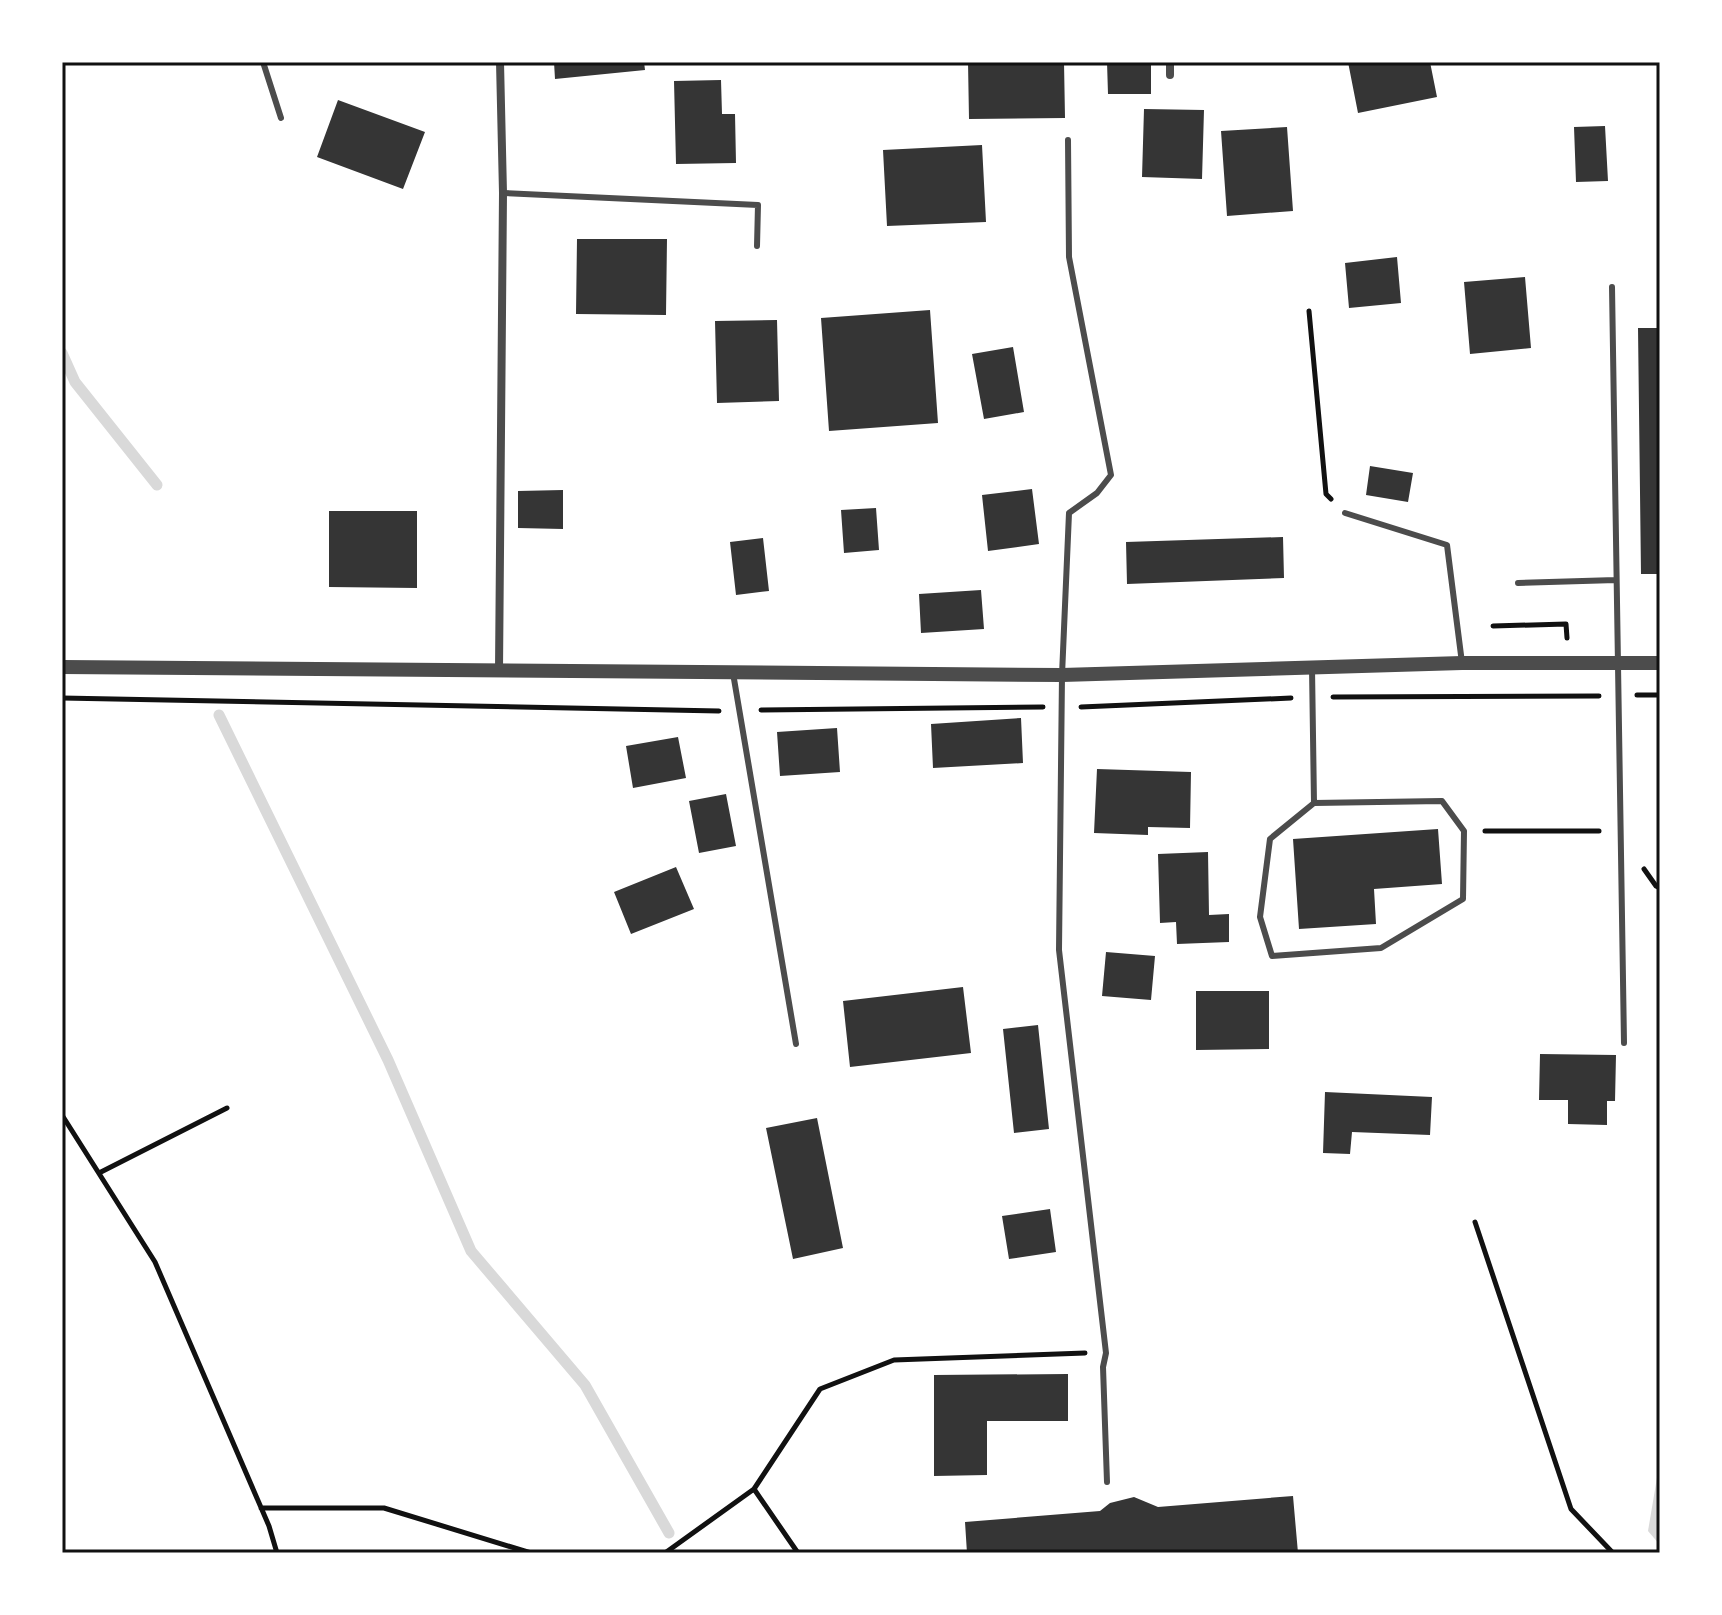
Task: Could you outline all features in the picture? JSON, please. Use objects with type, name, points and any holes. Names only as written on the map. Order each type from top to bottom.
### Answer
[{"type":"street","points":[[499,672],[503,193],[500,62]]},
{"type":"street","points":[[1170,62],[1170,75]]},
{"type":"street","points":[[62,667],[1062,675],[1462,663],[1660,663]]},
{"type":"lane","points":[[263,62],[281,118]]},
{"type":"lane","points":[[1068,140],[1069,257],[1111,475],[1097,493],[1069,513],[1062,675],[1059,950],[1106,1353],[1103,1367],[1107,1482]]},
{"type":"lane","points":[[503,193],[758,205],[757,246]]},
{"type":"lane","points":[[1612,287],[1624,1043]]},
{"type":"lane","points":[[1345,513],[1447,545],[1462,663]]},
{"type":"lane","points":[[1518,583],[1616,580]]},
{"type":"lane","points":[[1312,668],[1314,803]]},
{"type":"lane","points":[[733,673],[796,1044]]},
{"type":"lane","points":[[1442,801],[1464,831],[1463,899],[1381,948],[1272,956],[1260,917],[1270,839],[1314,803],[1442,801]]},
{"type":"path","points":[[1309,311],[1326,494],[1345,513]]},
{"type":"path","points":[[1629,695],[1660,695]]},
{"type":"path","points":[[1072,707],[1312,697],[1614,696]]},
{"type":"path","points":[[62,698],[729,711]]},
{"type":"path","points":[[760,710],[1056,707]]},
{"type":"path","points":[[1464,831],[1620,831]]},
{"type":"path","points":[[99,1173],[227,1108]]},
{"type":"path","points":[[62,1115],[155,1262],[261,1508],[277,1553]]},
{"type":"path","points":[[1475,1222],[1571,1509],[1613,1553]]},
{"type":"path","points":[[665,1553],[754,1489],[820,1389],[894,1360],[1106,1353]]},
{"type":"path","points":[[754,1489],[798,1553]]},
{"type":"path","points":[[261,1508],[384,1508],[531,1553]]},
{"type":"shaded area","points":[[1660,1460],[1660,1545],[1648,1531]]},
{"type":"building","points":[[554,62],[644,62],[645,70],[555,79]]},
{"type":"building","points":[[968,62],[1064,62],[1065,118],[969,119]]},
{"type":"building","points":[[1107,62],[1151,62],[1151,94],[1108,94]]},
{"type":"building","points":[[1348,62],[1430,62],[1437,97],[1358,113]]},
{"type":"building","points":[[721,80],[722,114],[735,114],[736,163],[676,164],[674,81]]},
{"type":"building","points":[[338,100],[425,132],[403,189],[317,157]]},
{"type":"building","points":[[1144,109],[1204,110],[1202,179],[1142,177]]},
{"type":"building","points":[[1605,126],[1608,181],[1576,182],[1574,127]]},
{"type":"building","points":[[1287,127],[1293,211],[1227,216],[1221,131]]},
{"type":"building","points":[[982,145],[986,222],[887,226],[883,150]]},
{"type":"building","points":[[577,239],[667,239],[666,315],[576,314]]},
{"type":"building","points":[[1397,257],[1401,303],[1349,308],[1345,263]]},
{"type":"building","points":[[1525,277],[1531,348],[1470,354],[1464,282]]},
{"type":"building","points":[[930,310],[938,423],[829,431],[821,318]]},
{"type":"building","points":[[777,320],[779,401],[717,403],[715,321]]},
{"type":"building","points":[[1638,328],[1660,328],[1660,574],[1641,574]]},
{"type":"building","points":[[1013,347],[1024,412],[984,419],[972,354]]},
{"type":"building","points":[[1370,466],[1413,473],[1408,502],[1366,495]]},
{"type":"building","points":[[1032,489],[1039,544],[988,551],[982,495]]},
{"type":"building","points":[[563,490],[563,529],[518,528],[518,491]]},
{"type":"building","points":[[876,508],[879,550],[844,553],[841,510]]},
{"type":"building","points":[[329,511],[417,511],[417,588],[329,587]]},
{"type":"building","points":[[1283,537],[1284,578],[1127,584],[1126,542]]},
{"type":"building","points":[[763,538],[769,591],[736,595],[730,542]]},
{"type":"building","points":[[981,590],[984,629],[921,633],[919,594]]},
{"type":"building","points":[[1021,718],[1023,763],[933,768],[931,724]]},
{"type":"building","points":[[837,728],[840,772],[780,776],[777,732]]},
{"type":"building","points":[[678,737],[686,778],[633,788],[626,746]]},
{"type":"building","points":[[1097,769],[1191,772],[1190,828],[1148,827],[1148,835],[1094,833]]},
{"type":"building","points":[[726,794],[736,846],[699,853],[689,801]]},
{"type":"building","points":[[1438,829],[1442,884],[1374,889],[1376,924],[1299,929],[1293,839]]},
{"type":"building","points":[[1208,852],[1209,915],[1229,914],[1229,942],[1177,944],[1176,922],[1160,923],[1158,854]]},
{"type":"building","points":[[676,867],[694,909],[631,934],[614,892]]},
{"type":"building","points":[[1106,952],[1155,956],[1151,1000],[1102,996]]},
{"type":"building","points":[[963,987],[971,1053],[850,1067],[843,1001]]},
{"type":"building","points":[[1196,991],[1269,991],[1269,1049],[1196,1050]]},
{"type":"building","points":[[1038,1025],[1049,1129],[1014,1133],[1003,1029]]},
{"type":"building","points":[[1540,1054],[1616,1055],[1615,1101],[1607,1101],[1607,1125],[1568,1124],[1568,1100],[1539,1100]]},
{"type":"building","points":[[1325,1092],[1432,1097],[1430,1135],[1352,1132],[1350,1154],[1323,1153]]},
{"type":"building","points":[[817,1118],[843,1248],[793,1259],[766,1128]]},
{"type":"building","points":[[1050,1209],[1056,1252],[1009,1259],[1002,1216]]},
{"type":"building","points":[[1068,1374],[1068,1421],[987,1421],[987,1475],[934,1476],[934,1375]]},
{"type":"building","points":[[1293,1496],[1298,1553],[967,1553],[965,1522],[1100,1511],[1110,1503],[1134,1497],[1158,1507]]},
{"type":"waterway","points":[[62,353],[75,382],[157,485]]},
{"type":"waterway","points":[[219,715],[388,1060],[471,1251],[585,1385],[669,1533]]}]
